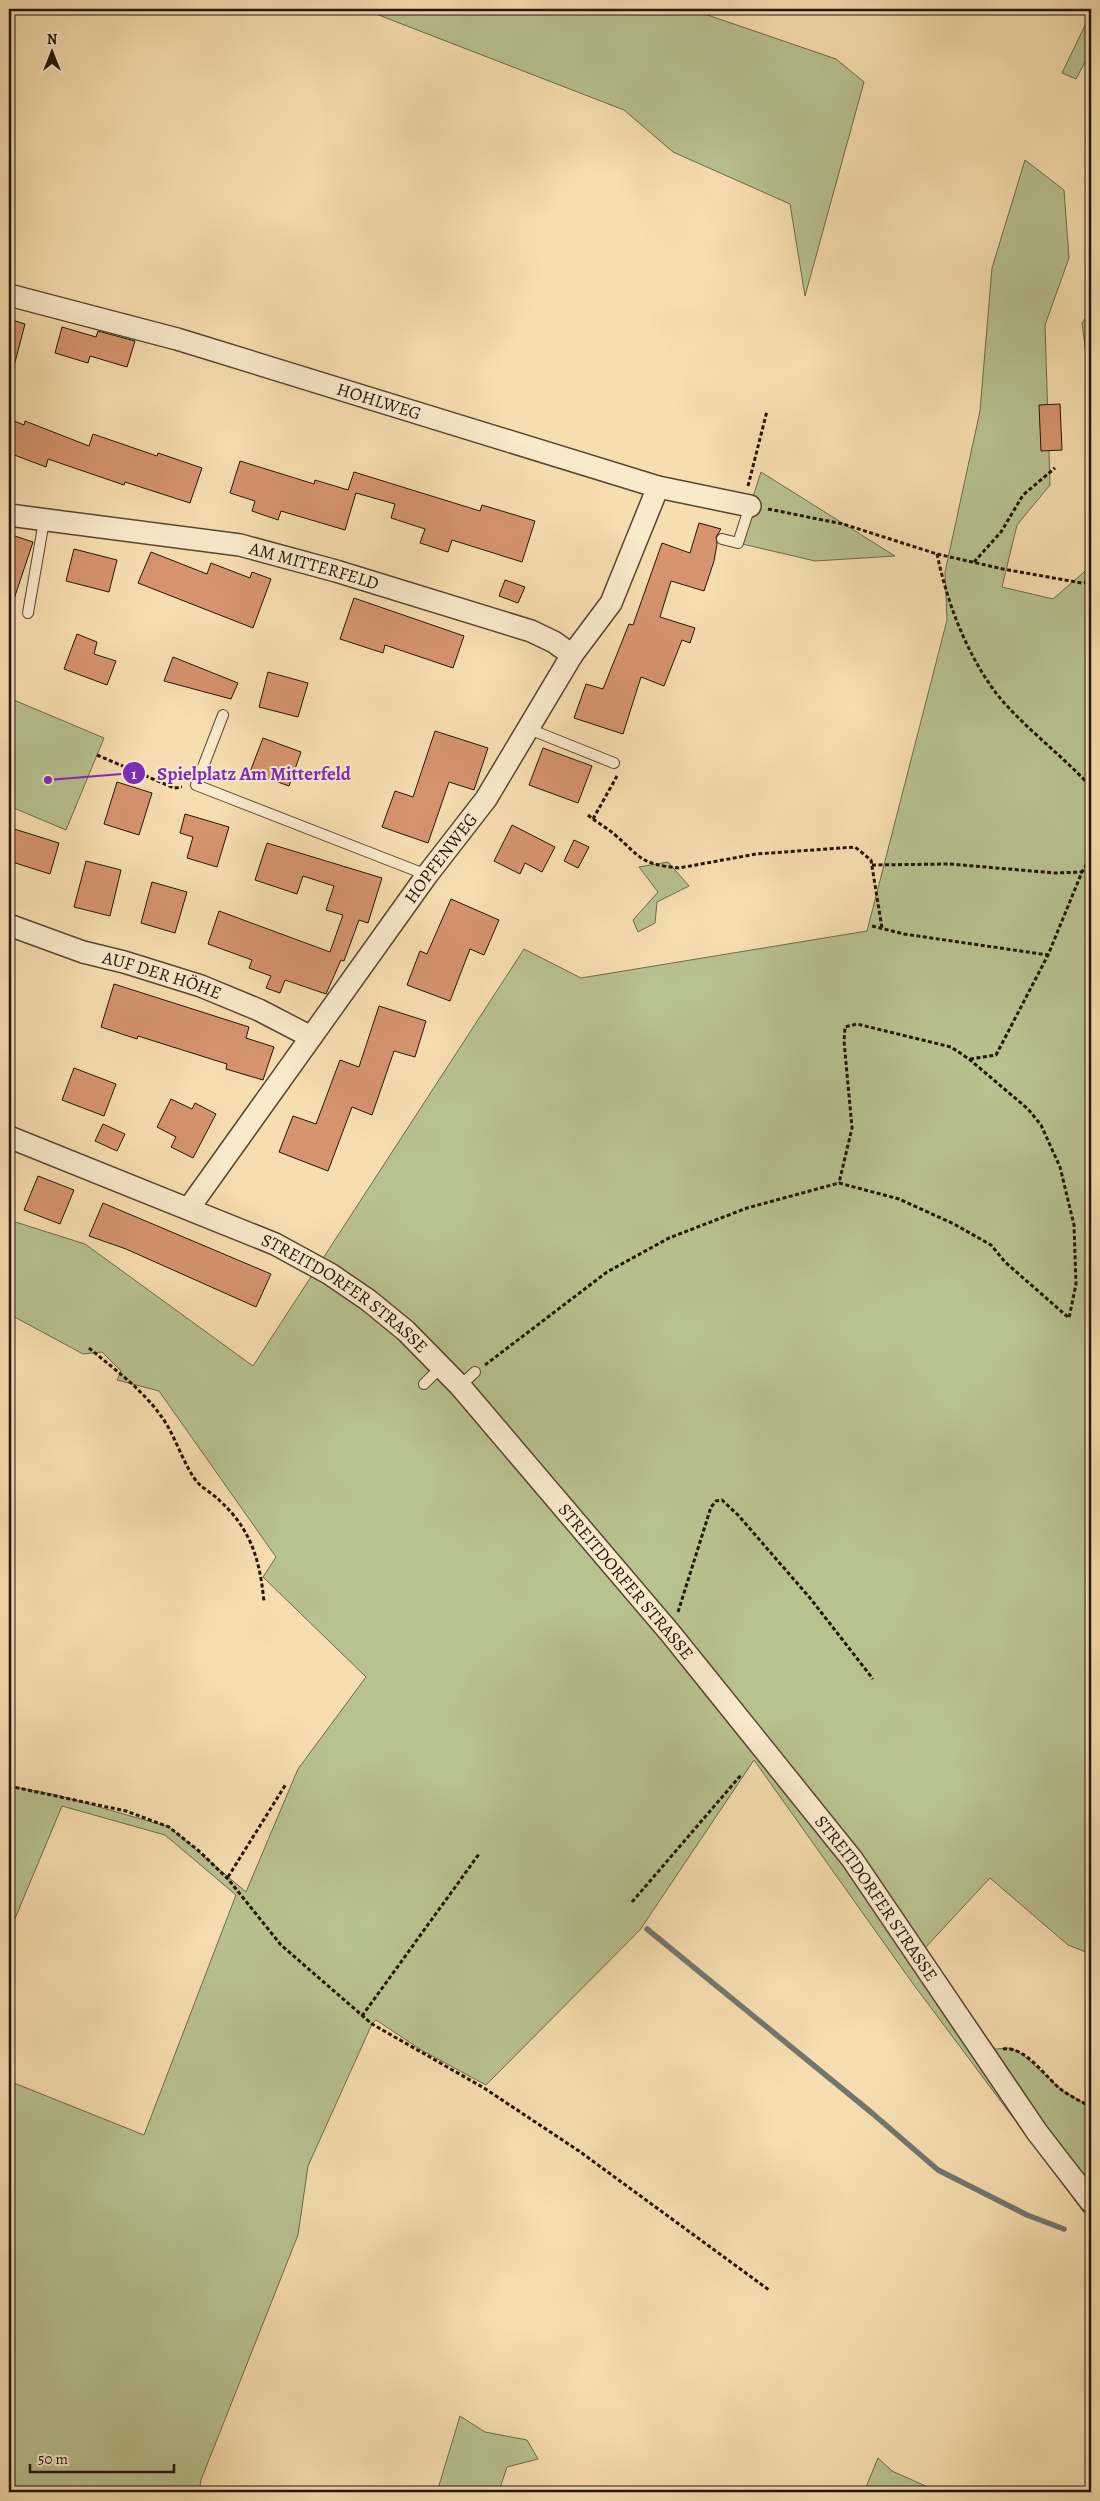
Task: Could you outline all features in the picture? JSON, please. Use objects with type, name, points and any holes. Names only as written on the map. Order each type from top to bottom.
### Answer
[{"type":"street","name":"HOHLWEG","points":[[9,295],[177,339],[658,487],[750,506]]},
{"type":"street","name":"HOPFENWEG","points":[[189,1208],[427,875],[486,799],[572,655],[611,603],[658,487]]},
{"type":"street","name":"AM MITTERFELD","points":[[9,515],[44,521],[205,539],[276,553],[531,631],[554,642],[572,655]]},
{"type":"street","name":"AUF DER HÖHE","points":[[9,925],[83,952],[124,962],[201,986],[259,1010],[311,1037]]},
{"type":"street","name":"STREITDORFER STRASSE","points":[[9,1137],[275,1244],[330,1274],[368,1300],[406,1331],[441,1367],[467,1379],[668,1637],[852,1859],[1037,2132],[1091,2202]]},
{"type":"lane","points":[[722,539],[738,543],[750,506]]},
{"type":"lane","points":[[28,613],[44,521]]},
{"type":"lane","points":[[223,715],[196,785],[427,875]]},
{"type":"lane","points":[[529,729],[614,763]]},
{"type":"lane","points":[[424,1384],[441,1367]]},
{"type":"path","points":[[767,411],[748,487],[750,506],[843,524],[937,554],[1054,578],[1082,583],[1091,582]]},
{"type":"path","points":[[974,562],[1000,532],[1024,496],[1056,468]]},
{"type":"path","points":[[937,554],[956,617],[970,652],[997,694],[1091,787]]},
{"type":"path","points":[[97,754],[174,788],[196,785]]},
{"type":"path","points":[[593,819],[618,774],[614,763]]},
{"type":"path","points":[[588,815],[613,833],[638,858],[679,868],[792,850],[855,847],[871,860],[882,928]]},
{"type":"path","points":[[969,1059],[996,1056],[1048,955],[1082,872],[1091,857]]},
{"type":"path","points":[[872,865],[950,864],[1047,873],[1082,872]]},
{"type":"path","points":[[872,926],[904,934],[1048,955]]},
{"type":"path","points":[[467,1379],[607,1272],[669,1238],[747,1208],[839,1183],[899,1199],[991,1245],[1005,1262],[1069,1318],[1076,1284],[1076,1239],[1060,1167],[1041,1125],[1028,1109],[969,1059],[951,1047],[856,1024],[845,1027],[843,1031],[852,1128],[839,1183]]},
{"type":"path","points":[[89,1348],[131,1383],[161,1416],[198,1482],[220,1500],[238,1520],[253,1544],[261,1573],[264,1602]]},
{"type":"path","points":[[668,1637],[711,1508],[716,1501],[722,1500],[738,1514],[810,1598],[874,1679]]},
{"type":"path","points":[[632,1902],[741,1774]]},
{"type":"path","points":[[228,1877],[286,1784]]},
{"type":"path","points":[[9,1786],[126,1811],[169,1827],[199,1851],[228,1879],[281,1946],[362,2016],[421,2054],[484,2088],[579,2151],[769,2290]]},
{"type":"path","points":[[362,2016],[479,1854]]},
{"type":"path","points":[[983,2054],[1011,2048],[1023,2055],[1063,2091],[1091,2107]]},
{"type":"green space","points":[[363,9],[690,9],[836,59],[864,82],[805,296],[790,204],[673,152],[624,110]]},
{"type":"green space","points":[[1091,13],[1091,51],[1076,79],[1062,73]]},
{"type":"green space","points":[[1025,160],[1064,190],[1069,258],[1045,325],[1050,485],[1017,525],[1002,587],[1053,599],[1091,566],[1091,1954],[1068,1945],[990,1878],[924,1949],[995,2049],[1011,2048],[1023,2055],[1063,2091],[1091,2107],[1091,2218],[1085,2214],[911,1981],[754,1760],[640,1930],[486,2085],[423,2051],[376,2020],[372,2024],[308,2166],[298,2235],[201,2480],[199,2492],[9,2492],[9,2081],[144,2135],[236,1895],[165,1835],[62,1806],[9,1933],[9,1786],[57,1795],[169,1827],[246,1892],[298,1769],[366,1677],[263,1577],[276,1557],[159,1391],[117,1380],[121,1371],[102,1352],[83,1354],[9,1314],[9,1220],[85,1244],[253,1366],[524,949],[581,978],[867,931],[947,620],[945,572],[980,411],[992,268]]},
{"type":"green space","points":[[1091,310],[1091,392],[1082,323]]},
{"type":"green space","points":[[761,472],[895,556],[815,561],[738,543]]},
{"type":"green space","points":[[9,698],[104,738],[66,830],[9,806]]},
{"type":"green space","points":[[668,862],[689,886],[657,902],[655,923],[638,932],[633,920],[658,892],[639,867]]},
{"type":"green space","points":[[460,2416],[485,2432],[527,2440],[538,2459],[507,2467],[500,2488],[503,2492],[437,2492]]},
{"type":"green space","points":[[878,2458],[892,2471],[939,2492],[864,2492]]},
{"type":"building","points":[[9,319],[25,324],[14,366],[9,365]]},
{"type":"building","points":[[62,327],[96,337],[98,331],[135,341],[127,367],[90,356],[88,363],[55,353]]},
{"type":"building","points":[[1060,404],[1062,450],[1041,451],[1039,405]]},
{"type":"building","points":[[9,419],[24,425],[25,421],[89,446],[93,434],[157,456],[158,453],[202,468],[190,503],[125,482],[124,485],[48,459],[46,467],[9,453]]},
{"type":"building","points":[[240,461],[314,484],[315,480],[348,490],[354,472],[480,511],[482,505],[535,521],[522,562],[452,540],[448,552],[420,543],[425,529],[391,518],[395,504],[356,493],[345,530],[281,511],[278,520],[252,511],[255,501],[230,493]]},
{"type":"building","points":[[699,523],[721,529],[716,537],[717,544],[714,561],[704,591],[671,581],[660,617],[695,628],[690,643],[682,640],[664,686],[641,677],[623,734],[574,718],[586,684],[603,689],[629,624],[633,625],[662,543],[690,553]]},
{"type":"building","points":[[9,534],[33,542],[11,608],[9,608]]},
{"type":"building","points":[[74,549],[117,560],[109,592],[66,581]]},
{"type":"building","points":[[151,552],[207,574],[211,563],[250,578],[252,572],[271,579],[253,628],[138,583]]},
{"type":"building","points":[[505,580],[525,587],[518,603],[499,596]]},
{"type":"building","points":[[354,598],[464,636],[453,668],[385,645],[383,653],[340,639]]},
{"type":"building","points":[[77,634],[97,642],[94,654],[116,661],[107,685],[64,669]]},
{"type":"building","points":[[173,657],[238,683],[231,699],[164,681]]},
{"type":"building","points":[[268,672],[308,683],[298,717],[259,707]]},
{"type":"building","points":[[435,731],[488,748],[474,790],[449,782],[428,843],[382,827],[395,791],[413,797]]},
{"type":"building","points":[[263,738],[301,752],[289,786],[250,772]]},
{"type":"building","points":[[543,748],[592,766],[578,803],[529,785]]},
{"type":"building","points":[[117,782],[152,793],[139,835],[104,824]]},
{"type":"building","points":[[185,814],[229,827],[217,867],[187,858],[193,837],[180,833]]},
{"type":"building","points":[[512,825],[555,847],[542,872],[525,863],[520,874],[494,861]]},
{"type":"building","points":[[11,828],[59,843],[50,874],[9,861],[9,836]]},
{"type":"building","points":[[574,840],[589,847],[578,868],[564,861]]},
{"type":"building","points":[[267,843],[382,878],[368,923],[359,920],[344,961],[341,960],[326,994],[285,980],[280,993],[266,988],[271,976],[249,968],[252,960],[208,944],[219,911],[330,952],[343,915],[326,910],[334,886],[303,876],[297,894],[255,880]]},
{"type":"building","points":[[86,861],[121,870],[110,916],[74,907]]},
{"type":"building","points":[[152,882],[187,892],[175,933],[141,923]]},
{"type":"building","points":[[451,899],[499,920],[484,955],[470,949],[450,1001],[407,985],[420,951],[427,954]]},
{"type":"building","points":[[114,984],[249,1027],[246,1038],[274,1047],[263,1080],[226,1069],[227,1064],[138,1036],[137,1039],[101,1027]]},
{"type":"building","points":[[379,1006],[426,1021],[415,1057],[394,1051],[372,1115],[352,1107],[328,1171],[279,1152],[293,1116],[316,1124],[340,1060],[359,1067]]},
{"type":"building","points":[[74,1068],[116,1084],[104,1116],[62,1100]]},
{"type":"building","points":[[171,1099],[192,1109],[195,1103],[216,1114],[193,1158],[171,1147],[176,1137],[157,1127]]},
{"type":"building","points":[[103,1124],[125,1134],[117,1151],[95,1141]]},
{"type":"building","points":[[38,1176],[74,1190],[60,1224],[24,1210]]},
{"type":"building","points":[[103,1203],[271,1274],[256,1307],[126,1249],[89,1236]]},
{"type":"waterway","points":[[647,1929],[872,2113],[938,2170],[1027,2215],[1064,2229]]},
{"type":"place","name":"Spielplatz Am Mitterfeld","points":[[48,780]]}]
